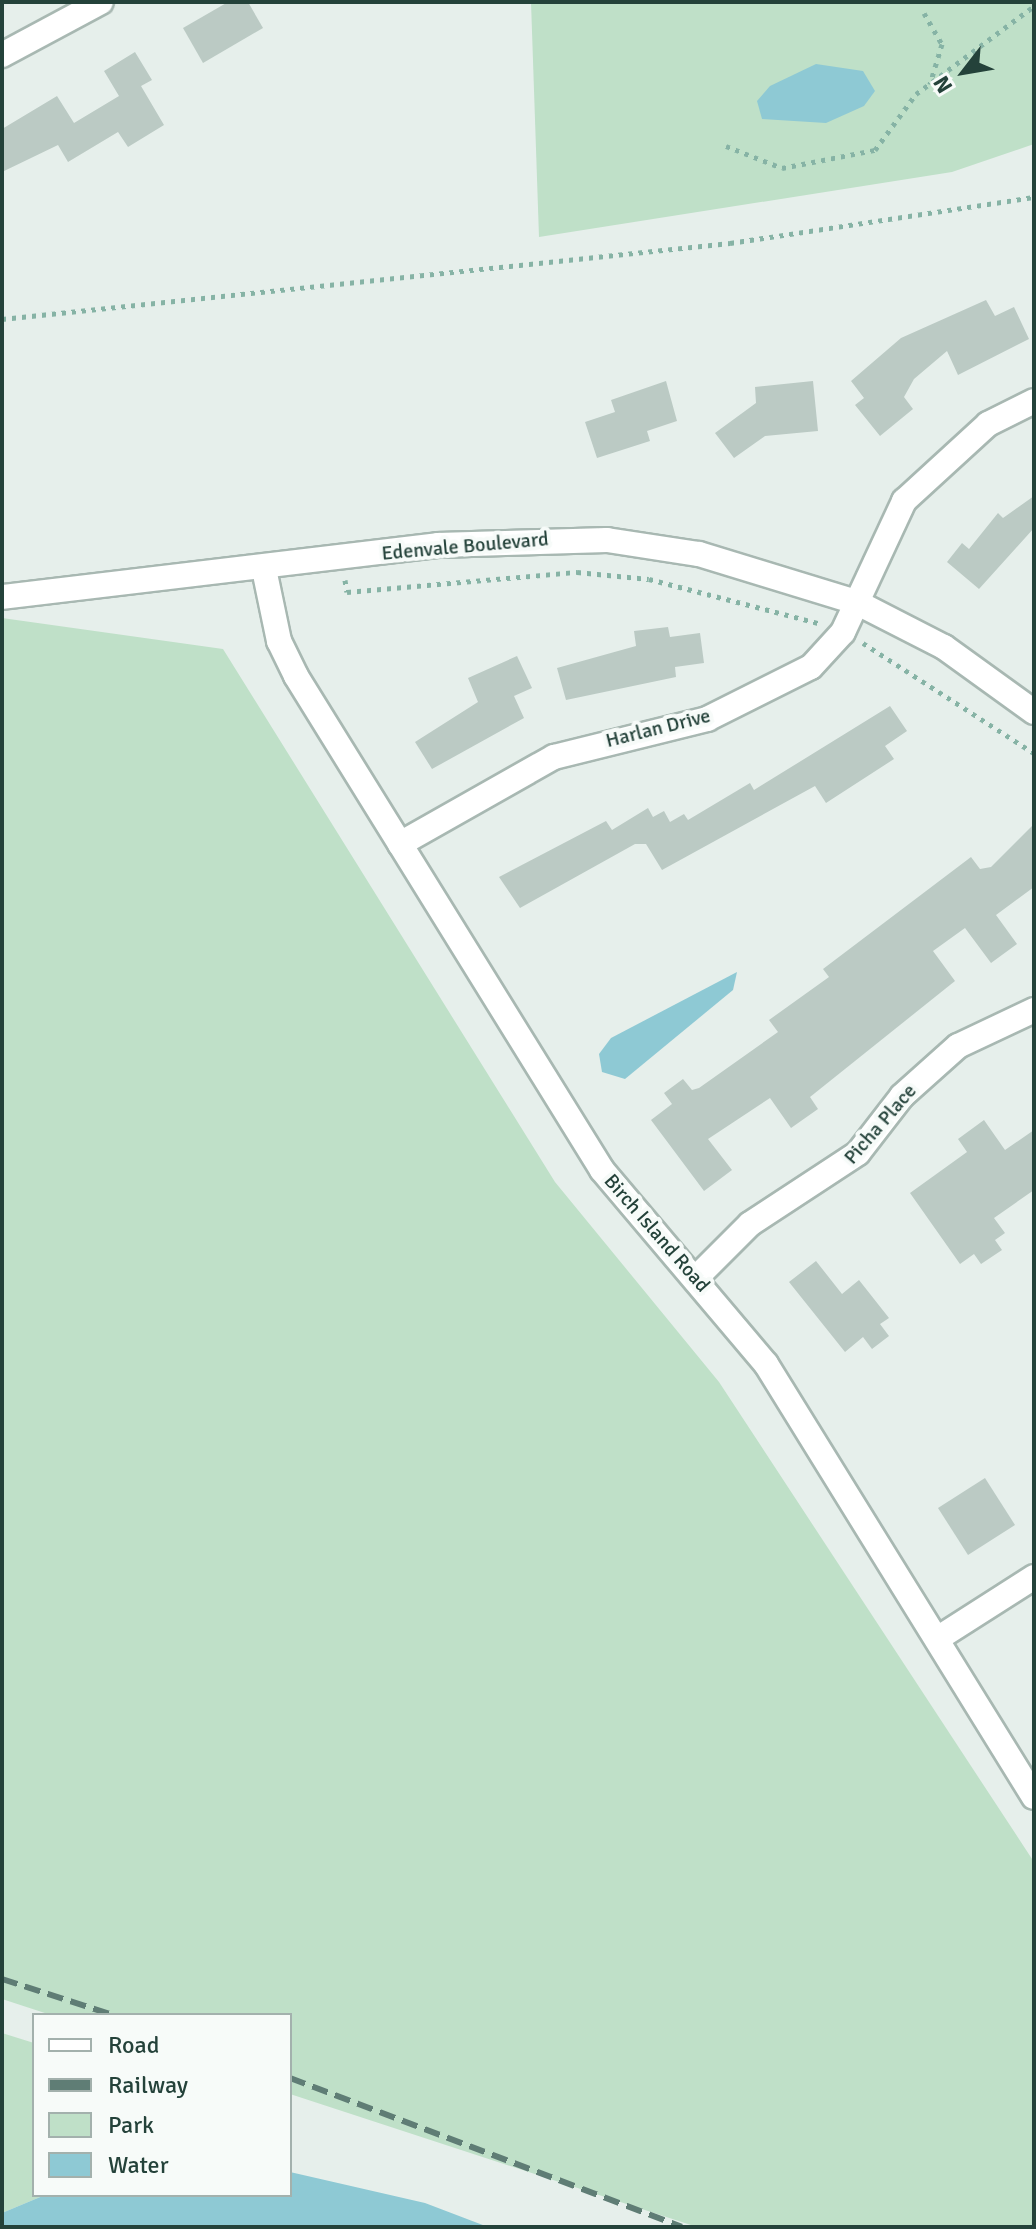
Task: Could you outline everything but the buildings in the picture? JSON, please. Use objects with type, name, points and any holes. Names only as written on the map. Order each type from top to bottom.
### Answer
[{"type":"street","points":[[2,55],[101,2]]},
{"type":"street","name":"Harlan Drive","points":[[400,844],[554,757],[707,719],[761,697],[811,667],[843,632],[904,501],[988,424],[1034,401]]},
{"type":"street","name":"Edenvale Boulevard","points":[[2,597],[525,537],[607,540],[699,554],[856,602],[944,647],[1034,712]]},
{"type":"street","name":"Birch Island Road","points":[[264,569],[290,664],[602,1170],[766,1364],[1034,1797]]},
{"type":"street","name":"Picha Place","points":[[696,1278],[750,1224],[858,1153],[902,1096],[958,1046],[1034,1010]]},
{"type":"street","points":[[937,1639],[1034,1577]]},
{"type":"path","points":[[726,146],[782,168],[875,150],[930,85],[1034,6]]},
{"type":"path","points":[[924,13],[942,44],[930,85]]},
{"type":"path","points":[[2,319],[699,247],[1034,197]]},
{"type":"path","points":[[343,559],[347,592],[577,572],[649,579],[843,632],[1034,753]]},
{"type":"green space","points":[[531,2],[1034,2],[1034,144],[952,172],[539,237]]},
{"type":"green space","points":[[2,618],[223,649],[555,1182],[719,1382],[1034,1862],[1034,2227],[697,2227],[292,2095],[292,2013],[45,2013],[2,1999]]},
{"type":"green space","points":[[2,2033],[32,2042],[32,2197],[40,2197],[2,2213]]},
{"type":"water","points":[[816,64],[863,71],[875,91],[864,106],[826,123],[762,119],[757,101],[770,86]]},
{"type":"water","points":[[737,972],[733,990],[625,1079],[602,1072],[599,1054],[611,1038]]},
{"type":"water","points":[[292,2172],[425,2203],[488,2227],[2,2227],[2,2213],[40,2197],[292,2197]]},
{"type":"railway","points":[[2,1979],[107,2013]]},
{"type":"railway","points":[[292,2079],[682,2227]]}]
